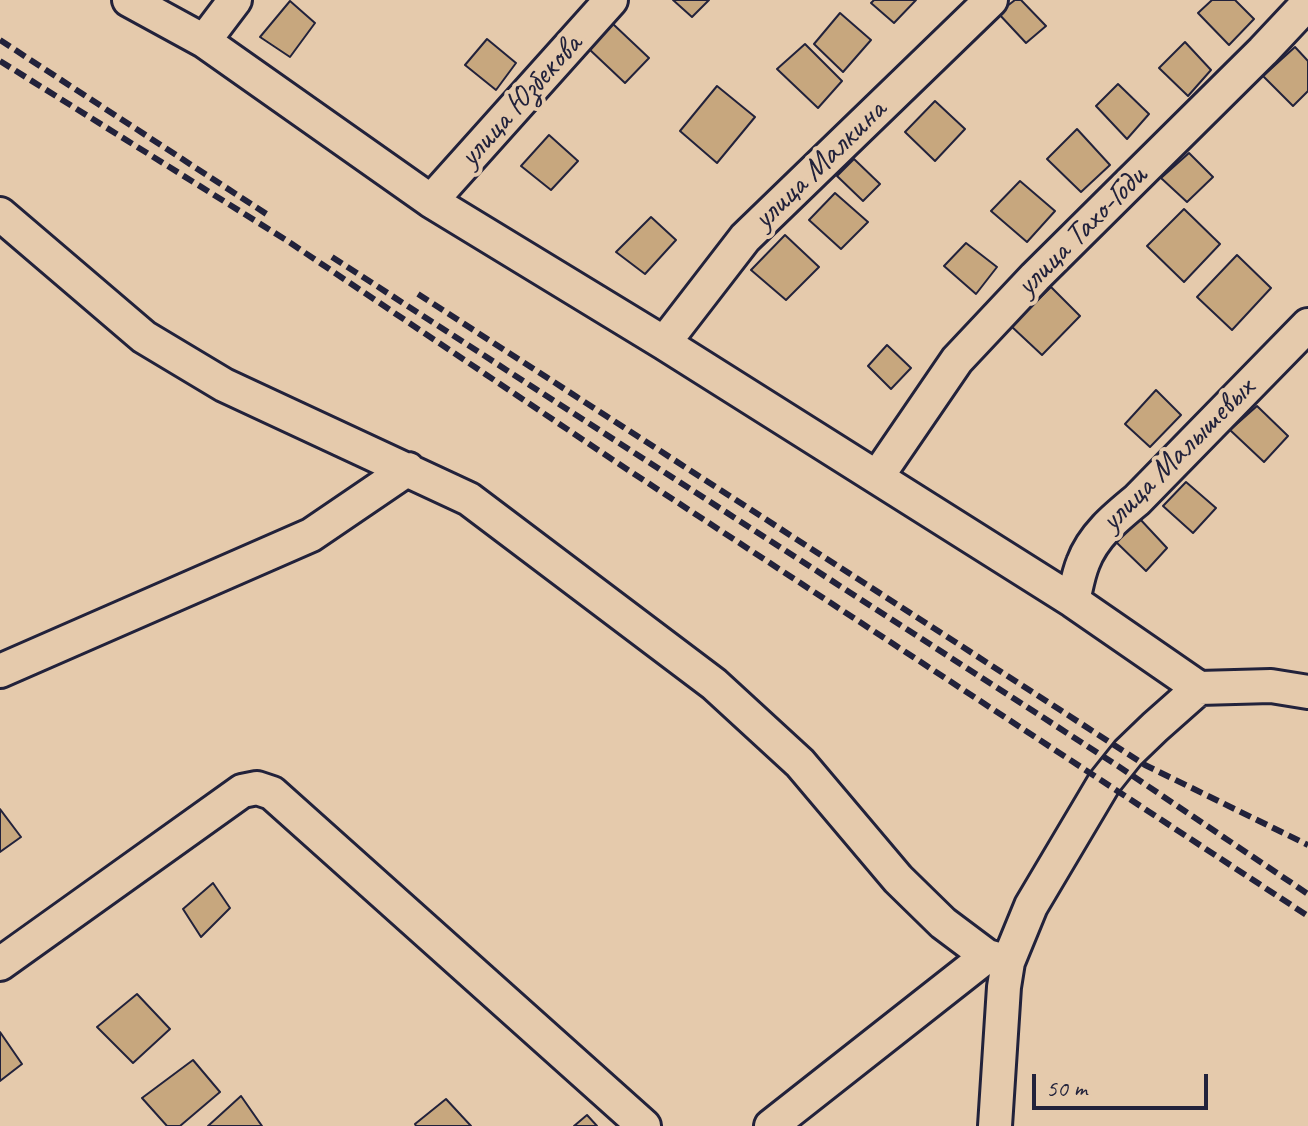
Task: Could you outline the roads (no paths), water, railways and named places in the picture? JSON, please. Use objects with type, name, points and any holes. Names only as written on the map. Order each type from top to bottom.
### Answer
[{"type":"street","points":[[129,0],[204,41],[431,201],[664,343],[1073,601],[1199,688],[1271,686],[1308,692]]},
{"type":"street","points":[[204,41],[235,0]]},
{"type":"street","name":"улица Юзбекова","points":[[431,201],[611,0]]},
{"type":"street","name":"улица Малкина","points":[[664,343],[745,238],[991,0]]},
{"type":"street","name":"улица Тахо-Годи","points":[[877,477],[957,360],[1035,277],[1308,3]]},
{"type":"street","points":[[0,214],[144,337],[224,385],[469,499],[714,684],[800,763],[898,879],[943,923],[998,959],[1004,987],[995,1126]]},
{"type":"street","name":"улица Малышевых","points":[[1073,601],[1083,562],[1096,538],[1308,325]]},
{"type":"street","points":[[0,671],[311,535],[408,469]]},
{"type":"street","points":[[771,1126],[998,959],[1104,783],[1137,744],[1199,688]]},
{"type":"street","points":[[0,964],[242,791],[257,788],[272,793],[644,1126]]},
{"type":"railway","points":[[0,40],[268,215]]},
{"type":"railway","points":[[0,61],[286,240],[616,462],[1308,916]]},
{"type":"railway","points":[[332,257],[1118,766],[1308,894]]},
{"type":"railway","points":[[418,294],[1145,765],[1308,845]]}]
